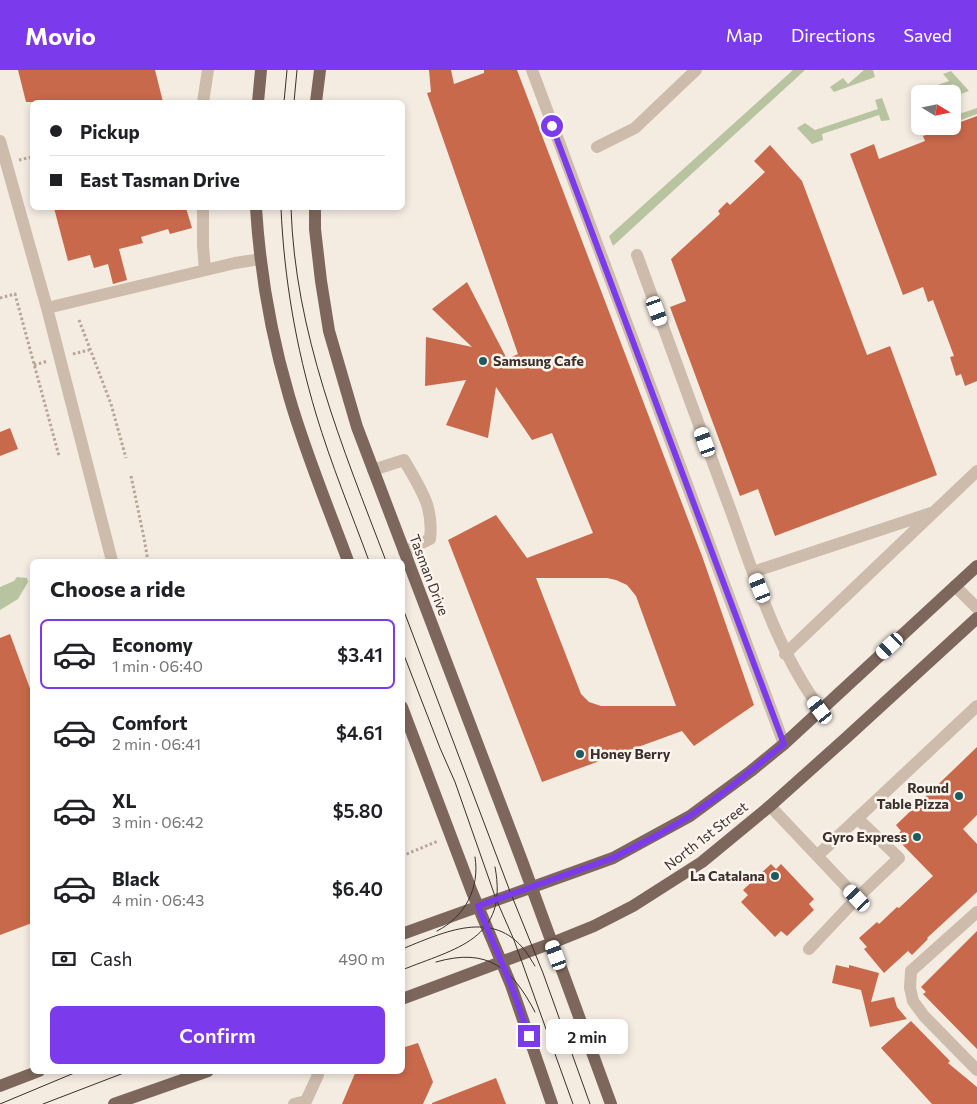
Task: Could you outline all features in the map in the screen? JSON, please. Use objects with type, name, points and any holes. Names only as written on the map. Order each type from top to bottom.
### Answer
[{"type":"main road","points":[[258,100],[261,70]]},
{"type":"main road","points":[[316,100],[320,70]]},
{"type":"main road","points":[[256,210],[261,259],[275,344],[305,446],[347,559]]},
{"type":"main road","name":"Tasman Drive","points":[[314,210],[321,281],[329,331],[348,399],[611,1104]]},
{"type":"main road","name":"North 1st Street","points":[[405,933],[613,858],[690,816],[723,793],[784,744],[977,566]]},
{"type":"main road","name":"North 1st Street","points":[[405,998],[594,926],[633,906],[672,882],[707,858],[770,806],[977,618]]},
{"type":"main road","points":[[405,714],[501,962],[552,1104]]},
{"type":"main road","points":[[0,1086],[31,1074]]},
{"type":"main road","points":[[114,1104],[199,1074]]},
{"type":"street","points":[[203,100],[208,70]]},
{"type":"street","points":[[532,70],[784,744]]},
{"type":"street","points":[[597,147],[635,128],[696,70]]},
{"type":"street","points":[[0,141],[47,308],[111,559]]},
{"type":"street","points":[[203,210],[205,270]]},
{"type":"street","points":[[637,255],[785,654],[820,710]]},
{"type":"street","points":[[47,308],[235,262],[261,259]]},
{"type":"street","points":[[373,470],[404,460],[426,498],[432,525],[430,540],[404,552]]},
{"type":"street","points":[[785,654],[977,471]]},
{"type":"street","points":[[753,572],[934,512]]},
{"type":"street","points":[[956,586],[977,608]]},
{"type":"street","points":[[817,856],[977,706]]},
{"type":"street","points":[[770,806],[857,898]]},
{"type":"street","points":[[809,948],[898,858],[857,818]]},
{"type":"street","points":[[977,912],[911,971],[910,982],[913,1001],[924,1016],[977,1070]]},
{"type":"street","points":[[294,1104],[306,1101],[318,1076],[317,1074]]},
{"type":"path","points":[[16,161],[30,158]]},
{"type":"path","points":[[0,298],[15,294],[59,456]]},
{"type":"path","points":[[79,320],[111,404],[126,458]]},
{"type":"path","points":[[131,476],[148,559]]},
{"type":"path","points":[[405,855],[438,841]]},
{"type":"green space","points":[[793,70],[805,70],[613,246],[609,236]]},
{"type":"green space","points":[[864,70],[873,70],[875,77],[834,92],[830,87],[843,78],[848,84]]},
{"type":"green space","points":[[951,71],[969,91],[961,94],[961,85],[938,85],[949,81],[943,74]]},
{"type":"green space","points":[[882,98],[890,120],[881,121],[879,115],[822,134],[823,140],[812,144],[797,128],[805,123],[815,130],[878,109],[875,100]]},
{"type":"green space","points":[[977,108],[977,114],[961,120],[961,113]]},
{"type":"green space","points":[[17,577],[27,578],[28,582],[18,599],[0,610],[0,587],[14,581]]},
{"type":"building","points":[[18,70],[155,70],[162,100],[30,100],[30,102],[26,102]]},
{"type":"building","points":[[429,70],[451,70],[454,84],[484,73],[484,70],[517,70],[702,556],[754,705],[694,746],[682,731],[542,782],[448,540],[496,515],[527,558],[593,533],[552,433],[532,440],[496,387],[488,438],[446,425],[466,380],[425,386],[426,337],[472,347],[432,309],[467,282],[507,359],[518,354],[427,93],[431,92]],"holes":[[[536,578],[607,578],[627,585],[636,596],[676,706],[601,706],[589,702],[581,694]]]},
{"type":"building","points":[[977,116],[977,381],[965,386],[961,374],[956,376],[950,357],[954,356],[933,300],[928,302],[923,287],[903,295],[850,154],[874,144],[879,159],[925,141],[923,136],[926,135],[961,135],[961,122]]},
{"type":"building","points":[[770,145],[802,181],[867,355],[890,346],[937,475],[775,536],[758,489],[740,496],[670,307],[686,301],[671,259],[720,214],[718,211],[727,202],[730,205],[765,172],[754,161]]},
{"type":"building","points":[[55,210],[187,210],[192,228],[170,234],[168,229],[141,237],[143,243],[119,249],[127,280],[113,284],[108,264],[94,268],[90,255],[68,261]]},
{"type":"building","points":[[10,428],[18,449],[0,456],[0,432]]},
{"type":"building","points":[[10,634],[30,689],[30,924],[0,935],[0,638]]},
{"type":"building","points":[[977,747],[977,815],[963,829],[977,844],[977,892],[927,938],[912,955],[908,951],[884,973],[864,949],[867,947],[859,938],[877,922],[879,924],[897,907],[899,908],[933,876],[895,837],[901,831],[896,825]]},
{"type":"building","points":[[771,864],[776,869],[781,864],[814,899],[809,904],[814,910],[787,936],[781,931],[775,937],[741,902],[748,895],[743,890]]},
{"type":"building","points":[[977,931],[977,1049],[923,994],[926,992],[921,987]]},
{"type":"building","points":[[836,965],[849,968],[849,965],[879,973],[871,1002],[894,997],[897,1007],[907,1019],[870,1027],[861,990],[832,983]]},
{"type":"building","points":[[911,1021],[950,1061],[948,1063],[977,1087],[977,1104],[932,1104],[881,1048]]},
{"type":"building","points":[[418,1043],[433,1082],[423,1104],[342,1104],[355,1074],[405,1074],[405,1047]]},
{"type":"building","points":[[496,1078],[506,1104],[432,1104],[432,1103]]},
{"type":"tram line","points":[[284,100],[287,70]]},
{"type":"tram line","points":[[294,100],[297,70]]},
{"type":"tram line","points":[[281,210],[292,312],[309,389],[322,433],[368,559]]},
{"type":"tram line","points":[[291,210],[294,254],[301,300],[311,344],[338,432],[385,559]]},
{"type":"tram line","points":[[405,614],[511,894],[543,973],[590,1104]]},
{"type":"tram line","points":[[405,658],[455,782],[496,899],[514,940],[573,1104]]},
{"type":"tram line","points":[[437,931],[447,925],[463,910],[473,890],[476,869],[475,857]]},
{"type":"tram line","points":[[405,969],[459,947],[474,938],[486,926],[494,911],[497,891],[495,867]]},
{"type":"tram line","points":[[405,948],[432,937],[464,928],[480,927],[495,929],[509,936],[524,949],[535,966]]},
{"type":"tram line","points":[[436,962],[470,957],[496,965],[517,984],[535,1012]]},
{"type":"tram line","points":[[0,1104],[72,1074]]},
{"type":"tram line","points":[[43,1104],[121,1074]]},
{"type":"place","name":"Samsung Cafe","points":[[483,361]]},
{"type":"place","name":"Honey Berry","points":[[580,754]]},
{"type":"place","name":"Round Table Pizza","points":[[959,796]]},
{"type":"place","name":"Gyro Express","points":[[917,837]]},
{"type":"place","name":"La Catalana","points":[[775,876]]},
{"type":"route","points":[[529,1036],[511,985],[478,906],[613,858],[658,835],[723,793],[784,744],[552,126]]}]
